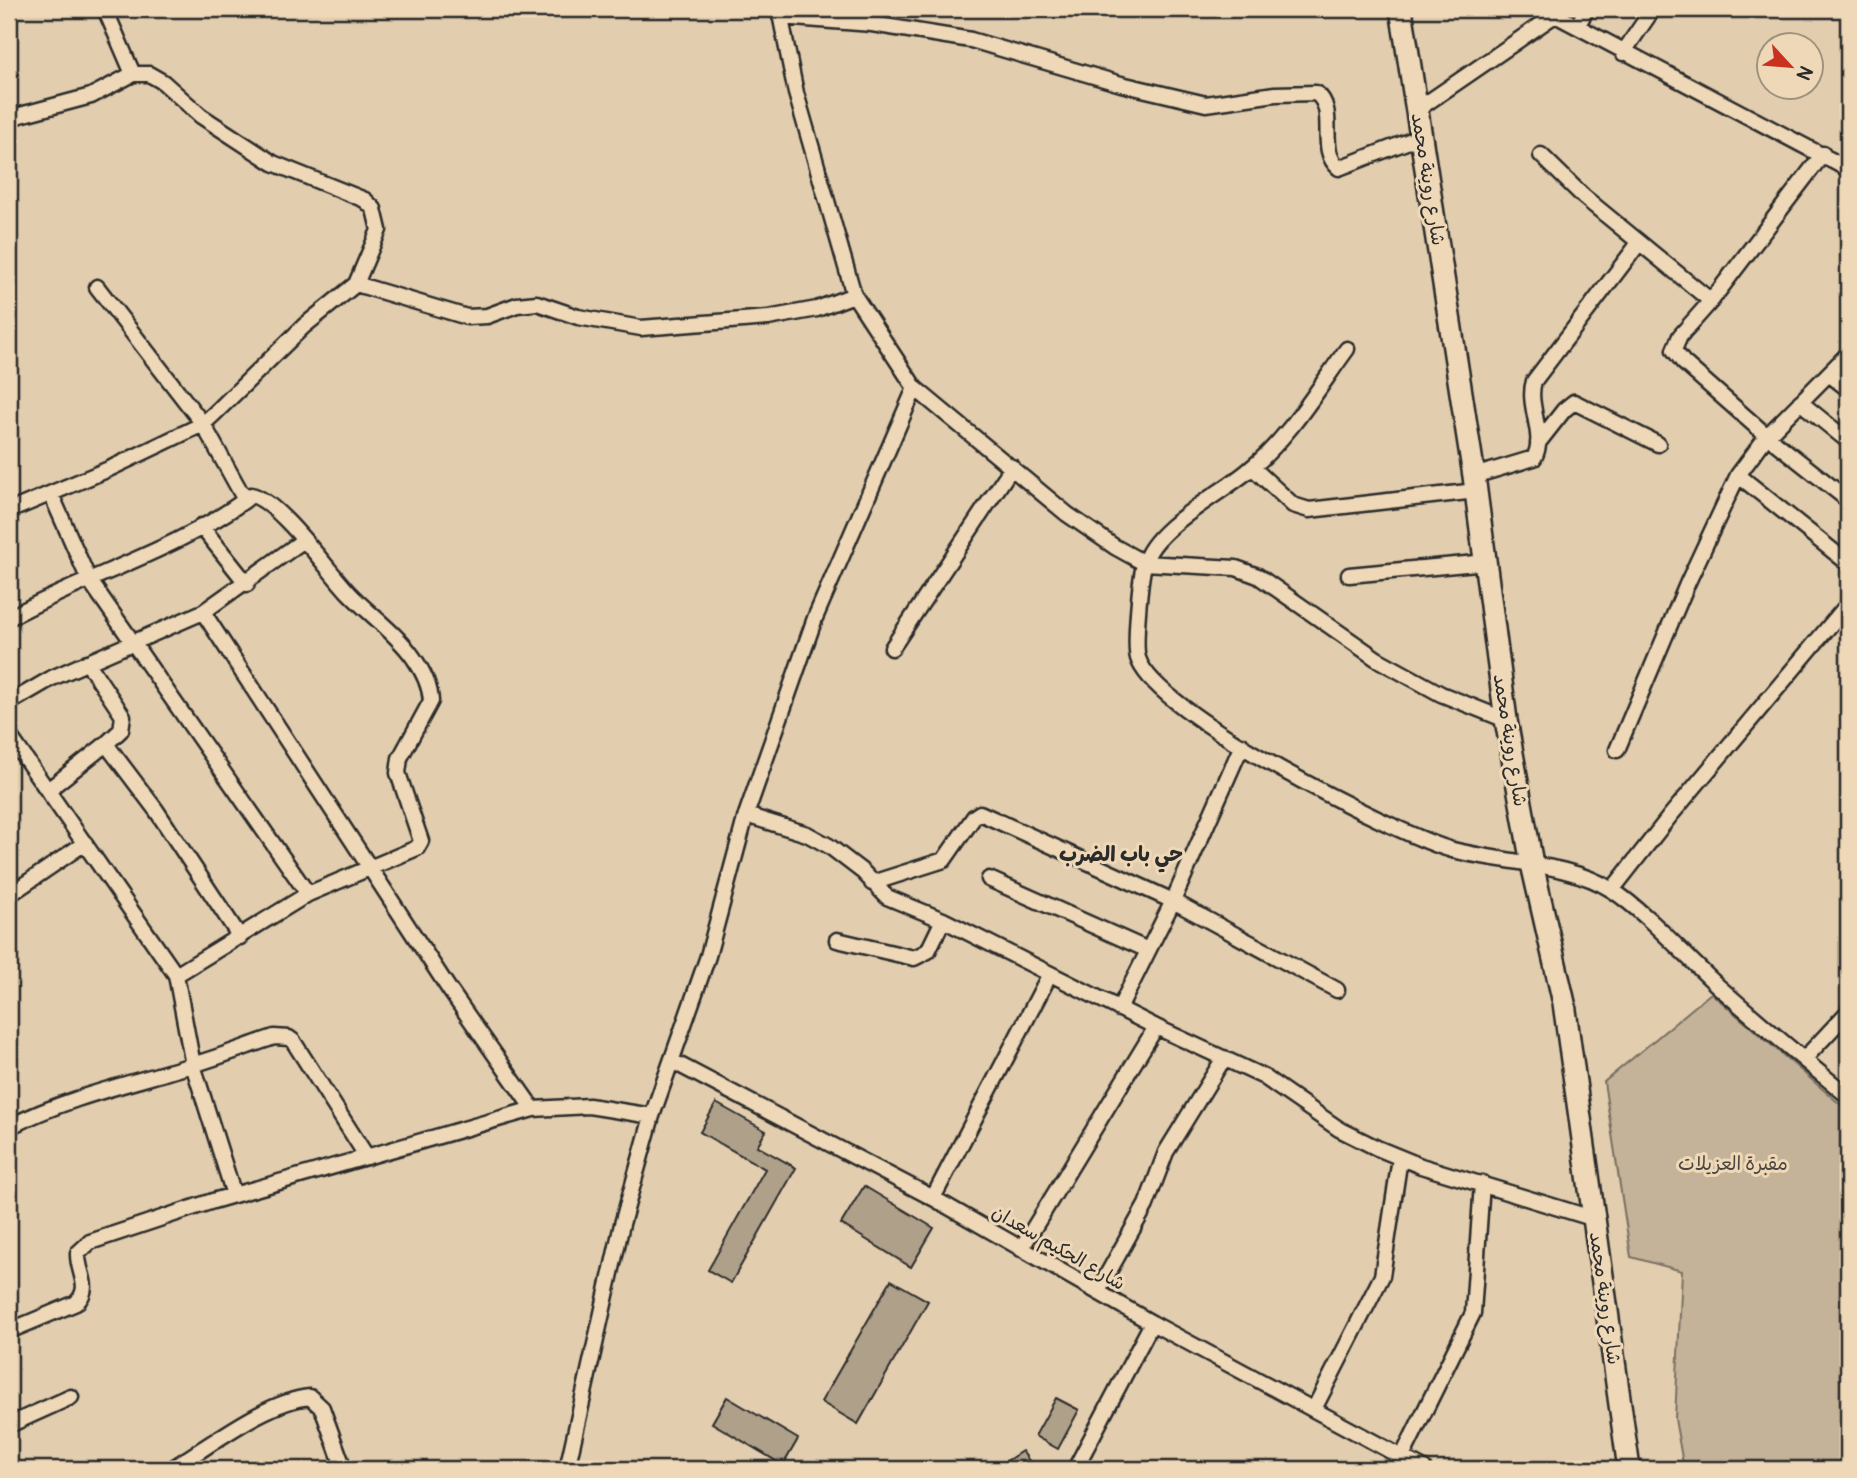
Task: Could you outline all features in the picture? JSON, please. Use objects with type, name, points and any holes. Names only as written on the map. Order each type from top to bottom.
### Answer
[{"type":"main road","name":"شارع روينة محمد","points":[[1401,9],[1487,562],[1506,720],[1532,863],[1564,1003],[1629,1469]]},
{"type":"street","points":[[105,9],[133,74]]},
{"type":"street","points":[[1577,26],[1587,9]]},
{"type":"street","points":[[1623,53],[1653,9]]},
{"type":"street","points":[[1418,109],[1549,12],[1848,169]]},
{"type":"street","points":[[1422,136],[1339,168],[1329,158],[1325,104],[1316,93],[1275,94],[1206,104],[1121,84],[971,40],[780,13],[796,93],[854,295],[915,388],[1067,514],[1144,562],[1237,568],[1258,576],[1324,624],[1389,666],[1441,694],[1506,720]]},
{"type":"street","points":[[9,118],[91,96],[133,74],[149,74],[163,82],[201,116],[273,163],[365,200],[374,209],[379,230],[356,284],[304,326],[203,424],[9,511]]},
{"type":"street","points":[[1823,154],[1711,301],[1680,336],[1674,350],[1683,362],[1767,436],[1848,500]]},
{"type":"street","points":[[1541,155],[1584,197],[1711,301]]},
{"type":"street","points":[[1253,468],[1293,505],[1309,510],[1475,484],[1531,461],[1538,452],[1530,399],[1534,381],[1639,243]]},
{"type":"street","points":[[356,284],[467,317],[487,316],[517,305],[537,303],[578,317],[641,328],[768,318],[817,309],[854,295]]},
{"type":"street","points":[[97,287],[203,424],[245,500]]},
{"type":"street","points":[[1347,349],[1287,431],[1253,468],[1180,519],[1163,535],[1144,562],[1137,657],[1145,672],[1177,700],[1242,746],[1354,810],[1410,834],[1492,860],[1532,863],[1592,881],[1612,890],[1719,987],[1848,1096]]},
{"type":"street","points":[[1618,750],[1738,475],[1767,436],[1848,354]]},
{"type":"street","points":[[1829,374],[1848,389]]},
{"type":"street","points":[[567,1469],[622,1224],[652,1116],[674,1062],[708,956],[746,815],[815,618],[915,388]]},
{"type":"street","points":[[1800,401],[1848,441]]},
{"type":"street","points":[[1538,443],[1564,410],[1574,402],[1658,444]]},
{"type":"street","points":[[892,648],[1012,467]]},
{"type":"street","points":[[1738,475],[1848,563]]},
{"type":"street","points":[[51,494],[88,579],[308,894]]},
{"type":"street","points":[[9,618],[201,526],[251,495],[257,496],[304,540],[347,591],[403,643],[431,691],[428,712],[400,758],[398,773],[421,832],[421,841],[417,848],[308,894],[176,975]]},
{"type":"street","points":[[201,526],[247,584]]},
{"type":"street","points":[[9,704],[87,662],[204,612],[247,584],[304,540]]},
{"type":"street","points":[[1349,575],[1487,562]]},
{"type":"street","points":[[1612,890],[1670,816],[1848,604]]},
{"type":"street","points":[[204,612],[370,868],[533,1109]]},
{"type":"street","points":[[48,790],[121,730],[123,716],[87,662]]},
{"type":"street","points":[[9,736],[176,975],[193,1065],[234,1195]]},
{"type":"street","points":[[106,744],[156,810],[240,937]]},
{"type":"street","points":[[1119,1009],[1173,901],[1242,746]]},
{"type":"street","points":[[872,883],[944,860],[974,817],[980,813],[1173,901],[1337,990]]},
{"type":"street","points":[[746,815],[807,834],[829,846],[887,897],[943,920],[1119,1009],[1264,1077],[1339,1129],[1400,1158],[1595,1219]]},
{"type":"street","points":[[9,895],[85,843]]},
{"type":"street","points":[[989,879],[1148,950]]},
{"type":"street","points":[[837,940],[914,958],[928,951],[943,920]]},
{"type":"street","points":[[933,1198],[1050,975]]},
{"type":"street","points":[[1805,1058],[1848,1012]]},
{"type":"street","points":[[1021,1249],[1156,1027]]},
{"type":"street","points":[[9,1127],[50,1107],[193,1065],[274,1037],[289,1038],[367,1157]]},
{"type":"street","points":[[1098,1292],[1146,1205],[1171,1141],[1224,1058]]},
{"type":"street","name":"شارع الحكيم سعدان","points":[[674,1062],[933,1198],[1152,1323],[1424,1469]]},
{"type":"street","points":[[9,1331],[76,1303],[84,1295],[86,1285],[78,1253],[90,1242],[234,1195],[533,1109],[589,1106],[652,1116]]},
{"type":"street","points":[[1314,1409],[1382,1276],[1400,1158]]},
{"type":"street","points":[[1402,1457],[1473,1313],[1482,1183]]},
{"type":"street","points":[[1074,1469],[1152,1323]]},
{"type":"street","points":[[9,1425],[71,1397]]},
{"type":"street","points":[[171,1469],[268,1411],[296,1398],[310,1397],[322,1408],[344,1469]]},
{"type":"green space","name":"مقبرة العزيلات","points":[[1711,993],[1848,1111],[1848,1469],[1684,1469],[1675,1419],[1682,1271],[1631,1257],[1604,1082]]},
{"type":"building","points":[[716,1103],[766,1131],[757,1146],[796,1168],[731,1283],[708,1270],[765,1169],[700,1132]]},
{"type":"building","points":[[864,1186],[934,1228],[911,1267],[841,1224]]},
{"type":"building","points":[[891,1280],[928,1301],[858,1424],[821,1402]]},
{"type":"building","points":[[727,1397],[798,1439],[783,1465],[712,1423]]},
{"type":"building","points":[[1056,1398],[1079,1410],[1058,1449],[1035,1436]]},
{"type":"building","points":[[1022,1451],[1035,1469],[994,1469]]},
{"type":"district","name":"حي باب الضرب","points":[[1121,854]]}]
